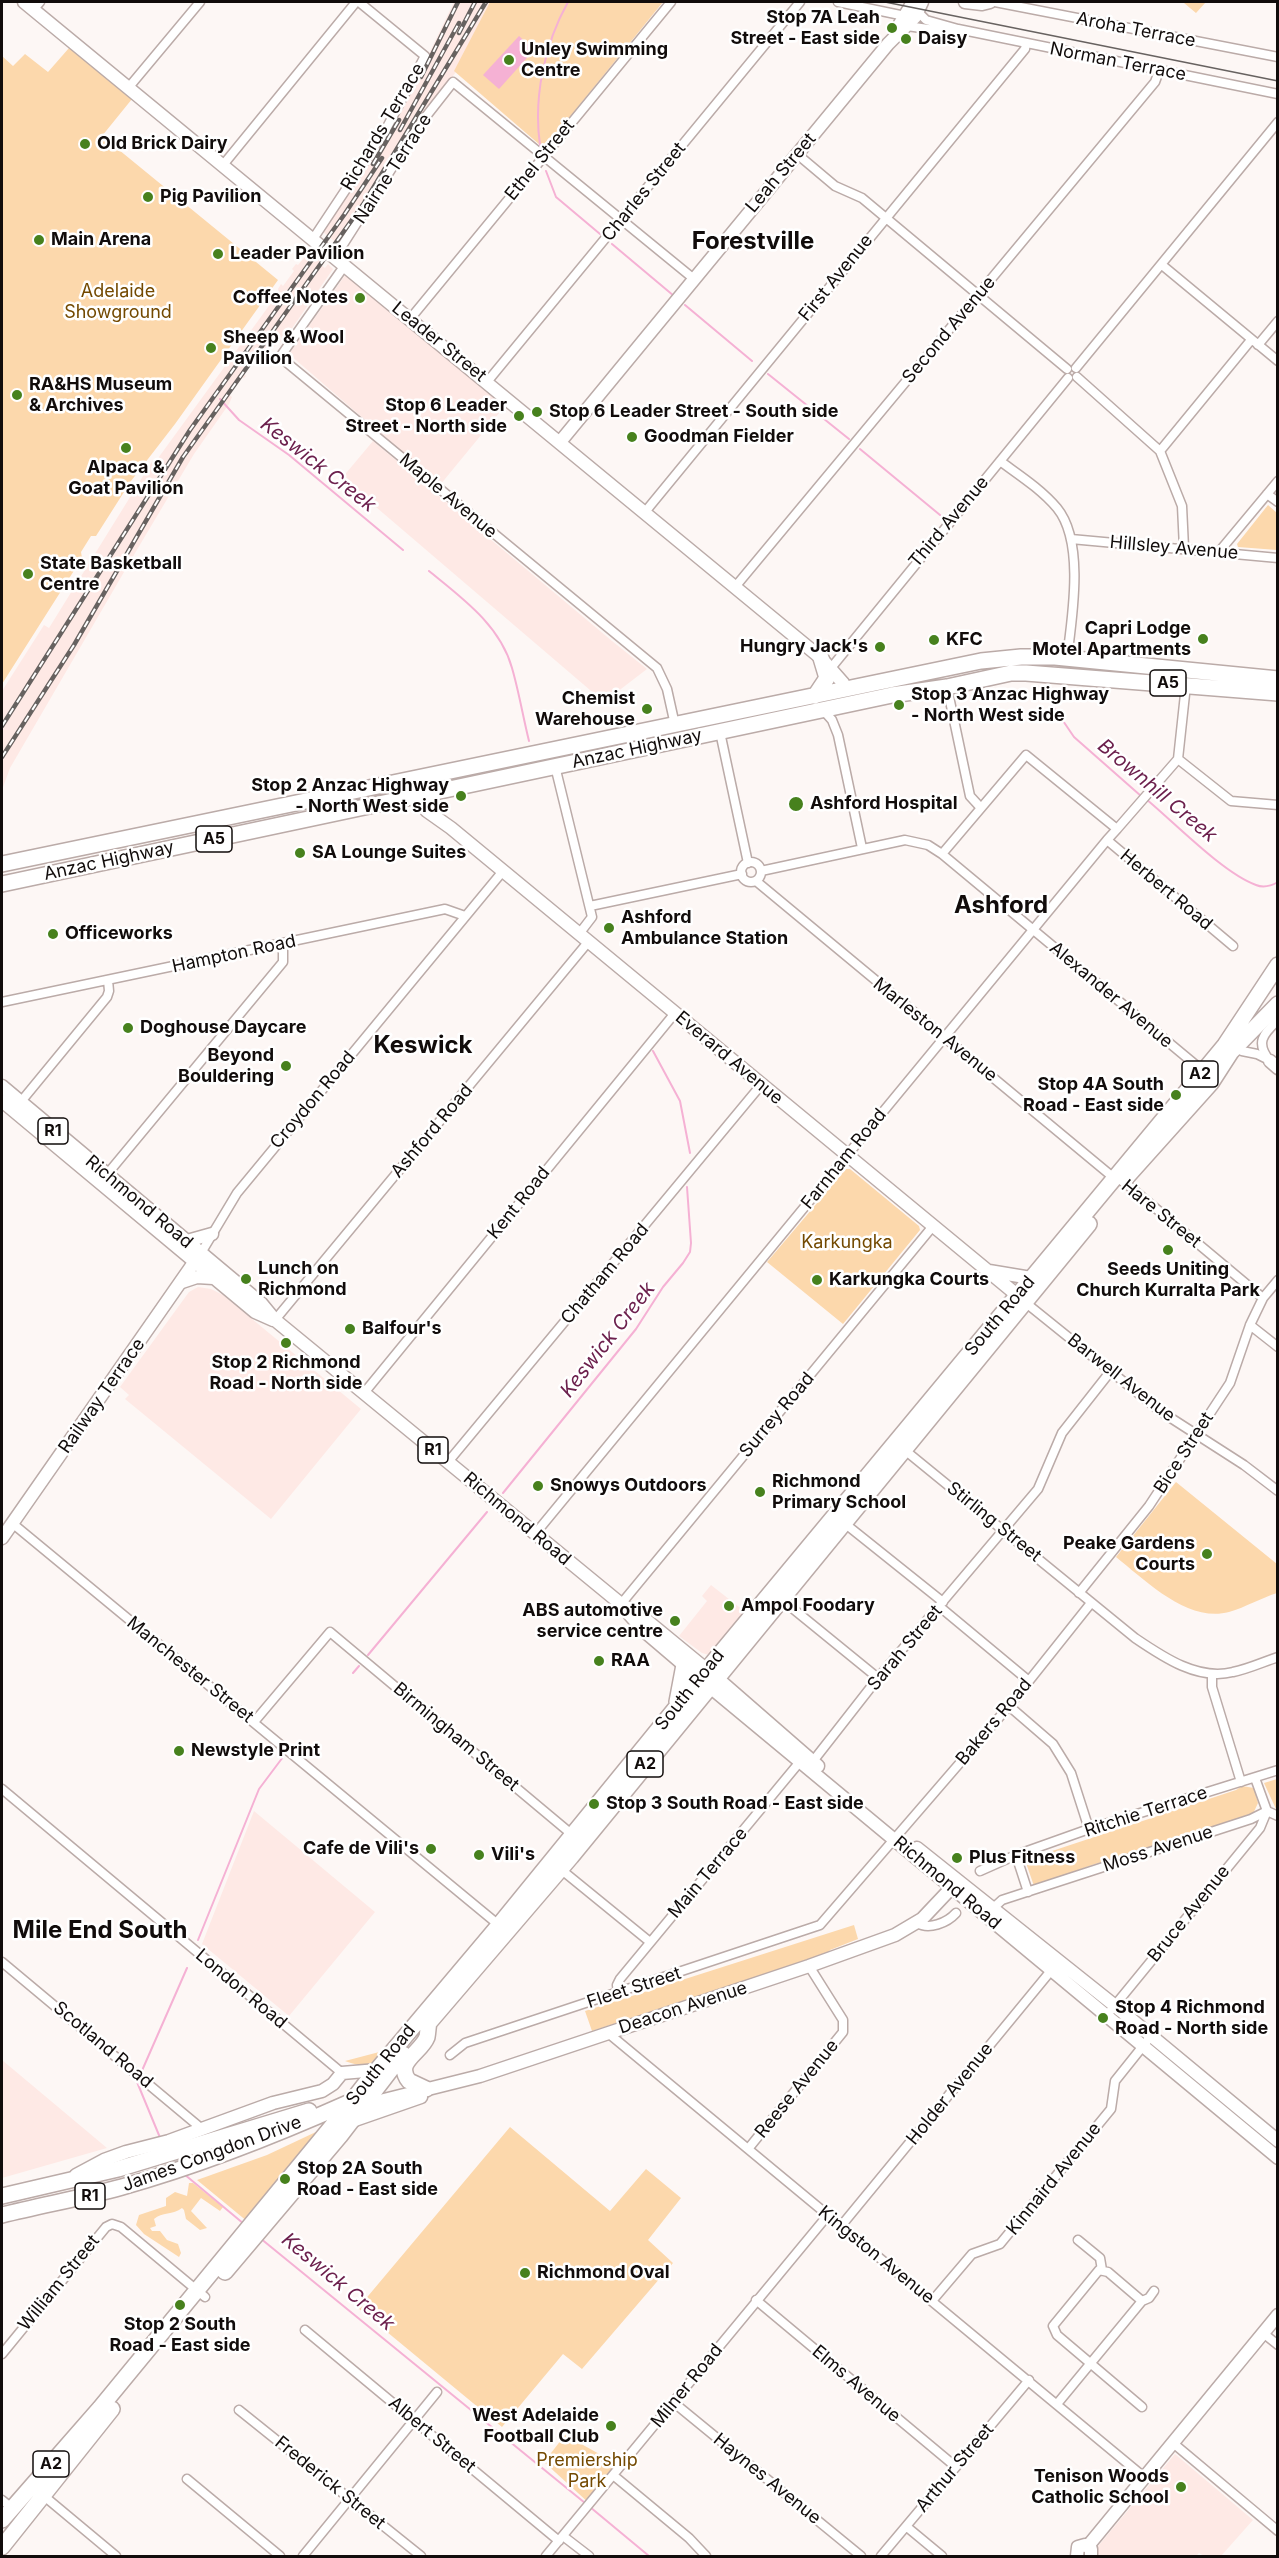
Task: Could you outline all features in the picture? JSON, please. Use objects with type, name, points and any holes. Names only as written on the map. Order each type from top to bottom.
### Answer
[{"type":"highway","name":"Anzac Highway","points":[[2,864],[766,706],[819,706],[845,690],[981,661],[1021,657],[1067,658],[1278,679]]},
{"type":"highway","points":[[981,661],[978,666],[981,672],[1001,675]]},
{"type":"highway","points":[[819,706],[827,678],[826,663]]},
{"type":"highway","points":[[954,667],[967,670],[970,675],[969,682]]},
{"type":"highway","points":[[1228,689],[1229,673]]},
{"type":"highway","name":"Anzac Highway","points":[[2,884],[697,738],[770,721],[819,706],[947,687],[1001,675],[1058,674],[1278,693]]},
{"type":"highway","points":[[845,690],[865,696],[892,695]]},
{"type":"highway","points":[[766,706],[770,721]]},
{"type":"highway","points":[[666,744],[675,725],[682,733],[697,738]]},
{"type":"highway","points":[[593,742],[596,758]]},
{"type":"highway","points":[[301,803],[304,819]]},
{"type":"highway","name":"South Road","points":[[1207,1077],[1225,1045],[1278,965]]},
{"type":"highway","name":"South Road","points":[[1022,1299],[1031,1278],[1207,1077],[1278,1004]]},
{"type":"highway","points":[[1207,1077],[1242,1051],[1278,1015]]},
{"type":"highway","name":"South Road","points":[[2,2546],[44,2496],[201,2294],[370,2086],[429,2022],[555,1865],[1119,1179]]},
{"type":"highway","name":"South Road","points":[[577,1839],[675,1708],[708,1679],[781,1599],[840,1519]]},
{"type":"highway","points":[[675,1708],[684,1665]]},
{"type":"highway","name":"South Road","points":[[370,2086],[377,2070],[503,1929]]},
{"type":"highway","points":[[426,2088],[409,2081],[404,2070],[405,2064],[427,2038],[429,2022]]},
{"type":"highway","name":"James Congdon Drive","points":[[8,2195],[79,2179],[166,2148],[315,2108],[370,2086]]},
{"type":"highway","name":"James Congdon Drive","points":[[2,2215],[94,2195],[180,2169],[291,2128],[349,2114]]},
{"type":"highway","name":"South Road","points":[[5,2509],[100,2408],[201,2294]]},
{"type":"main road","points":[[965,2],[978,4],[990,2]]},
{"type":"main road","name":"Leader Street","points":[[33,4],[129,87],[826,663],[843,683],[845,690]]},
{"type":"main road","name":"Leah Street","points":[[560,442],[918,5]]},
{"type":"main road","name":"Everard Avenue","points":[[410,781],[442,820],[1022,1299]]},
{"type":"main road","name":"Richmond Road","points":[[2,1086],[17,1108]]},
{"type":"main road","name":"Richmond Road","points":[[2,1101],[17,1108],[184,1247],[261,1303],[275,1320],[621,1604],[640,1615],[708,1679],[955,1885],[1111,2010],[1151,2036],[1278,2141]]},
{"type":"main road","points":[[212,1234],[184,1247],[187,1267],[184,1280],[197,1277],[213,1278]]},
{"type":"main road","name":"Richmond Road","points":[[198,1258],[213,1278],[255,1312],[275,1320]]},
{"type":"main road","name":"Railway Terrace","points":[[2,1538],[198,1258]]},
{"type":"main road","points":[[985,1270],[1031,1278]]},
{"type":"main road","name":"Richmond Road","points":[[621,1604],[644,1631],[684,1665],[708,1679]]},
{"type":"main road","name":"Deacon Avenue","points":[[349,2114],[446,2086],[608,2033],[895,1935],[917,1923],[934,1909],[955,1885]]},
{"type":"main road","name":"Richmond Road","points":[[1111,2010],[1142,2046],[1278,2158]]},
{"type":"main road","points":[[342,2073],[377,2070]]},
{"type":"main road","name":"James Congdon Drive","points":[[8,2195],[77,2175],[104,2160],[126,2152],[166,2148],[202,2129],[273,2103],[322,2091],[333,2084],[342,2073]]},
{"type":"main road","name":"Deacon Avenue","points":[[349,2114],[376,2102],[426,2088],[446,2086]]},
{"type":"main road","points":[[1077,2556],[1078,2547],[1089,2551],[1144,2477],[1278,2315]]},
{"type":"street","points":[[129,87],[200,2]]},
{"type":"street","points":[[223,165],[358,2]]},
{"type":"street","name":"Richards Terrace","points":[[313,239],[386,129],[425,56],[358,2]]},
{"type":"street","name":"Ethel Street","points":[[410,319],[671,2]]},
{"type":"street","name":"Charles Street","points":[[488,382],[800,2]]},
{"type":"street","name":"Norman Terrace","points":[[838,2],[935,30],[958,29]]},
{"type":"street","name":"Aroha Terrace","points":[[995,2],[1276,55]]},
{"type":"street","name":"Norman Terrace","points":[[918,5],[926,20],[958,29],[1278,94]]},
{"type":"street","name":"First Avenue","points":[[645,512],[1025,49],[1026,43]]},
{"type":"street","name":"Second Avenue","points":[[735,587],[1155,82],[1159,70]]},
{"type":"street","name":"Nairne Terrace","points":[[335,257],[420,124],[453,82],[543,158]]},
{"type":"street","name":"Third Avenue","points":[[826,663],[1000,460],[1278,122]]},
{"type":"street","points":[[797,154],[835,186],[862,198],[1072,373],[1160,451],[1182,506],[1184,548]]},
{"type":"street","points":[[543,158],[694,279]]},
{"type":"street","name":"Maple Avenue","points":[[345,265],[280,357],[657,668],[667,689],[675,725]]},
{"type":"street","points":[[1162,265],[1278,361]]},
{"type":"street","points":[[1160,451],[1254,342],[1278,321]]},
{"type":"street","points":[[1000,460],[1039,490],[1058,510],[1071,539],[1076,590],[1067,658]]},
{"type":"street","points":[[1218,553],[1278,481]]},
{"type":"street","points":[[1268,494],[1278,502]]},
{"type":"street","name":"Hillsley Avenue","points":[[1071,539],[1278,558]]},
{"type":"street","points":[[1117,829],[1178,759],[1186,685]]},
{"type":"street","points":[[947,687],[970,796],[981,808]]},
{"type":"street","points":[[819,706],[832,720],[838,735],[862,848]]},
{"type":"street","points":[[720,732],[748,863]]},
{"type":"street","name":"Herbert Road","points":[[942,854],[1026,755],[1117,829],[1107,840],[1233,946]]},
{"type":"street","points":[[1178,759],[1230,801],[1278,805]]},
{"type":"street","points":[[555,766],[590,906],[742,874]]},
{"type":"street","name":"Alexander Avenue","points":[[761,871],[905,840],[928,845],[942,854],[1207,1077]]},
{"type":"street","name":"Farnham Road","points":[[535,1534],[1107,840]]},
{"type":"street","points":[[748,863],[755,863],[761,871],[756,881],[747,881],[742,874],[742,868],[748,863]]},
{"type":"street","name":"Croydon Road","points":[[198,1258],[237,1192],[503,871]]},
{"type":"street","name":"Marleston Avenue","points":[[756,881],[1119,1179]]},
{"type":"street","name":"Ashford Road","points":[[275,1320],[584,937],[592,917],[590,906]]},
{"type":"street","name":"Hampton Road","points":[[2,1002],[445,909],[465,916]]},
{"type":"street","points":[[103,1179],[283,962],[283,943]]},
{"type":"street","points":[[17,1108],[106,997],[109,991],[108,980]]},
{"type":"street","name":"Kent Road","points":[[364,1393],[675,1013]]},
{"type":"street","points":[[1274,1064],[1263,1053],[1261,1041],[1268,1029],[1278,1020]]},
{"type":"street","points":[[1242,1051],[1257,1054],[1274,1064]]},
{"type":"street","name":"Chatham Road","points":[[448,1462],[761,1085]]},
{"type":"street","name":"Hare Street","points":[[1119,1179],[1263,1298]]},
{"type":"street","name":"Surrey Road","points":[[621,1604],[933,1226]]},
{"type":"street","name":"Bice Street","points":[[1079,1593],[1133,1529],[1230,1383],[1250,1325],[1263,1298],[1278,1280]]},
{"type":"street","name":"Barwell Avenue","points":[[1022,1299],[1110,1372],[1278,1491]]},
{"type":"street","points":[[1250,1325],[1278,1347]]},
{"type":"street","name":"Sarah Street","points":[[806,1761],[942,1605],[1038,1489],[1062,1433],[1110,1372]]},
{"type":"street","name":"Stirling Street","points":[[900,1446],[1091,1603],[1157,1653],[1196,1671],[1212,1674]]},
{"type":"street","points":[[840,1519],[1029,1681]]},
{"type":"street","name":"Manchester Street","points":[[12,1523],[503,1929]]},
{"type":"street","points":[[781,1599],[878,1678]]},
{"type":"street","name":"Bakers Road","points":[[820,1925],[1009,1706],[1091,1603]]},
{"type":"street","name":"Birmingham Street","points":[[254,1722],[330,1632],[577,1839]]},
{"type":"street","points":[[1241,1782],[1212,1687],[1212,1674],[1232,1673],[1278,1657]]},
{"type":"street","points":[[1009,1706],[1053,1744],[1071,1773],[1089,1829]]},
{"type":"street","name":"Main Terrace","points":[[618,1993],[616,1988],[620,1980],[650,1942],[806,1761]]},
{"type":"street","name":"Ritchie Terrace","points":[[980,1871],[1016,1855],[1089,1829],[1278,1770]]},
{"type":"street","points":[[1255,1778],[1267,1811],[1278,1816]]},
{"type":"street","name":"London Road","points":[[2,1789],[342,2073]]},
{"type":"street","name":"Moss Avenue","points":[[989,1912],[1002,1900],[1251,1819],[1267,1811]]},
{"type":"street","name":"Bruce Avenue","points":[[1111,2010],[1260,1828],[1267,1811]]},
{"type":"street","points":[[1016,1855],[1028,1892]]},
{"type":"street","points":[[555,1865],[650,1942]]},
{"type":"street","name":"Deacon Avenue","points":[[917,1923],[926,1927],[950,1920],[956,1913]]},
{"type":"street","name":"Fleet Street","points":[[450,2055],[465,2043],[820,1925]]},
{"type":"street","name":"Scotland Road","points":[[2,1962],[202,2129]]},
{"type":"street","name":"Reese Avenue","points":[[748,2148],[843,2032],[843,2020],[809,1966]]},
{"type":"street","name":"Holder Avenue","points":[[842,2226],[1055,1966]]},
{"type":"street","name":"Kingston Avenue","points":[[608,2033],[1144,2477]]},
{"type":"street","name":"Kinnaird Avenue","points":[[932,2301],[972,2254],[1000,2244],[1007,2236],[1111,2109],[1115,2081],[1151,2036]]},
{"type":"street","name":"Milner Road","points":[[546,2556],[828,2215]]},
{"type":"street","name":"William Street","points":[[2,2354],[106,2227],[112,2224],[120,2227],[201,2294]]},
{"type":"street","points":[[1078,2240],[1100,2258],[1102,2270]]},
{"type":"street","points":[[1142,2301],[1108,2272],[1102,2270],[1096,2272],[1053,2326],[1057,2335],[1142,2407]]},
{"type":"street","points":[[1057,2404],[1142,2301],[1149,2298],[1154,2291]]},
{"type":"street","name":"Elms Avenue","points":[[756,2300],[956,2467]]},
{"type":"street","name":"Albert Street","points":[[305,2330],[561,2538],[589,2556]]},
{"type":"street","points":[[1263,2332],[1278,2345]]},
{"type":"street","name":"Arthur Street","points":[[881,2556],[1029,2380]]},
{"type":"street","points":[[303,2556],[437,2392]]},
{"type":"street","name":"Haynes Avenue","points":[[673,2402],[861,2556]]},
{"type":"street","name":"Frederick Street","points":[[240,2410],[420,2556]]},
{"type":"street","points":[[1173,2443],[1278,2531]]},
{"type":"street","points":[[613,2475],[689,2538],[706,2556]]},
{"type":"street","points":[[187,2479],[280,2556]]},
{"type":"street","points":[[44,2496],[116,2556]]},
{"type":"street","points":[[907,2527],[942,2556]]},
{"type":"shaded area","points":[[454,2],[490,2],[456,72],[418,121],[363,210],[338,244],[323,232],[326,229],[324,227],[409,95]]},
{"type":"shaded area","points":[[519,36],[534,50],[499,89],[483,75]]},
{"type":"shaded area","points":[[311,250],[325,262],[322,266],[325,268],[328,264],[333,269],[286,337],[264,355],[259,353],[244,374],[246,376],[241,377],[228,394],[232,397],[229,404],[194,454],[138,548],[10,768],[2,790],[2,691],[44,625],[49,628],[153,460],[156,461],[279,292],[281,284],[283,286],[294,271],[292,269]]},
{"type":"shaded area","points":[[346,274],[505,406],[440,485],[289,354]]},
{"type":"shaded area","points":[[373,441],[647,669],[604,702],[342,478]]},
{"type":"shaded area","points":[[198,1287],[211,1289],[223,1295],[361,1409],[271,1519],[125,1399],[129,1395],[120,1387],[189,1292]]},
{"type":"shaded area","points":[[711,1585],[748,1614],[716,1651],[709,1655],[702,1653],[679,1636],[707,1601],[702,1596]]},
{"type":"shaded area","points":[[254,1811],[375,1912],[289,2016],[202,1944]]},
{"type":"shaded area","points":[[2,2060],[107,2148],[2,2178]]},
{"type":"shaded area","name":"Tenison Woods Catholic School","points":[[1175,2454],[1253,2520],[1221,2556],[1204,2556],[1199,2553],[1196,2556],[1101,2556],[1094,2551]]},
{"type":"green space","points":[[490,2],[663,2],[547,145],[540,145],[454,71]]},
{"type":"green space","points":[[1185,2],[1206,2],[1196,13]]},
{"type":"green space","name":"Adelaide Showground","points":[[69,48],[132,99],[102,136],[278,280],[175,424],[131,481],[96,536],[91,536],[81,552],[82,558],[2,684],[2,56],[13,66],[25,54],[48,72]]},
{"type":"green space","points":[[1268,505],[1277,513],[1277,550],[1238,547],[1237,544]]},
{"type":"green space","name":"Karkungka","points":[[846,1169],[850,1169],[919,1226],[920,1230],[843,1324],[767,1262]]},
{"type":"green space","points":[[1176,1482],[1277,1564],[1277,1593],[1229,1612],[1214,1614],[1198,1611],[1168,1598],[1116,1557]]},
{"type":"green space","points":[[1277,1779],[1278,1808],[1276,1809],[1264,1783]]},
{"type":"green space","points":[[1242,1786],[1254,1788],[1258,1803],[1252,1816],[1092,1865],[1034,1886],[1025,1860],[1236,1790]]},
{"type":"green space","points":[[854,1925],[858,1939],[830,1950],[827,1954],[592,2031],[585,2011]]},
{"type":"green space","points":[[383,2051],[367,2065],[345,2061]]},
{"type":"green space","name":"Richmond Oval","points":[[510,2127],[610,2211],[646,2169],[681,2198],[648,2240],[673,2263],[582,2369],[563,2354],[502,2427],[358,2308]]},
{"type":"green space","points":[[318,2131],[261,2199],[262,2205],[248,2222],[197,2180],[267,2155]]},
{"type":"green space","points":[[189,2183],[193,2183],[223,2207],[220,2211],[201,2198],[191,2211],[207,2228],[200,2230],[186,2219],[182,2208],[154,2219],[156,2226],[150,2228],[152,2231],[160,2231],[167,2240],[178,2244],[181,2253],[179,2257],[144,2234],[136,2225],[139,2215],[166,2206],[166,2198],[175,2192],[187,2196]]},
{"type":"green space","name":"Premiership Park","points":[[565,2435],[621,2466],[590,2504],[544,2462]]},
{"type":"waterway","name":"Brownhill Creek","points":[[540,145],[538,108],[543,71],[553,35],[568,2]]},
{"type":"waterway","name":"Brownhill Creek","points":[[546,171],[556,197],[600,234]]},
{"type":"waterway","name":"Brownhill Creek","points":[[612,244],[674,296]]},
{"type":"waterway","name":"Brownhill Creek","points":[[685,305],[752,361]]},
{"type":"waterway","name":"Brownhill Creek","points":[[768,374],[849,439]]},
{"type":"waterway","name":"Keswick Creek","points":[[220,399],[239,420],[289,455],[403,550]]},
{"type":"waterway","name":"Brownhill Creek","points":[[860,449],[940,515]]},
{"type":"waterway","name":"Keswick Creek","points":[[429,571],[478,614],[499,638],[512,668],[529,741]]},
{"type":"waterway","name":"Brownhill Creek","points":[[1040,687],[1074,737],[1141,796]]},
{"type":"waterway","name":"Brownhill Creek","points":[[1146,799],[1214,859],[1243,879],[1261,886],[1278,882]]},
{"type":"waterway","name":"Keswick Creek","points":[[653,1051],[680,1101],[690,1153]]},
{"type":"waterway","name":"Keswick Creek","points":[[503,1493],[636,1329],[663,1287],[690,1252],[687,1187]]},
{"type":"waterway","name":"Keswick Creek","points":[[368,1655],[487,1512]]},
{"type":"waterway","name":"Keswick Creek","points":[[353,1673],[359,1666]]},
{"type":"waterway","name":"Keswick Creek","points":[[198,1940],[259,1789],[283,1757]]},
{"type":"waterway","name":"Keswick Creek","points":[[161,2140],[137,2082],[187,1968]]},
{"type":"waterway","name":"Keswick Creek","points":[[184,2174],[244,2224]]},
{"type":"waterway","name":"Keswick Creek","points":[[260,2238],[585,2503]]},
{"type":"waterway","name":"Keswick Creek","points":[[590,2507],[649,2556]]},
{"type":"tram line","points":[[885,2],[1278,81]]},
{"type":"railway","points":[[421,77],[458,2]]},
{"type":"railway","points":[[459,33],[475,2]]},
{"type":"railway","points":[[2,757],[74,645],[183,457],[364,203],[486,2]]},
{"type":"railway","points":[[400,130],[459,23]]},
{"type":"railway","points":[[373,164],[399,120]]},
{"type":"railway","points":[[2,726],[190,430],[344,215],[382,158]]},
{"type":"place","name":"Stop 7A Leah Street - East side","points":[[892,28]]},
{"type":"place","name":"Daisy","points":[[906,39]]},
{"type":"place","name":"Unley Swimming Centre","points":[[509,60]]},
{"type":"place","name":"Old Brick Dairy","points":[[85,144]]},
{"type":"place","name":"Pig Pavilion","points":[[148,197]]},
{"type":"place","name":"Main Arena","points":[[39,240]]},
{"type":"place","name":"Leader Pavilion","points":[[218,254]]},
{"type":"place","name":"Coffee Notes","points":[[360,298]]},
{"type":"place","name":"Sheep & Wool Pavilion","points":[[211,348]]},
{"type":"place","name":"RA&HS Museum & Archives","points":[[17,395]]},
{"type":"place","name":"Stop 6 Leader Street - South side","points":[[537,412]]},
{"type":"place","name":"Stop 6 Leader Street - North side","points":[[519,416]]},
{"type":"place","name":"Goodman Fielder","points":[[632,437]]},
{"type":"place","name":"Alpaca & Goat Pavilion","points":[[126,448]]},
{"type":"place","name":"State Basketball Centre","points":[[28,574]]},
{"type":"place","name":"Capri Lodge Motel Apartments","points":[[1203,639]]},
{"type":"place","name":"KFC","points":[[934,640]]},
{"type":"place","name":"Hungry Jack's","points":[[880,647]]},
{"type":"place","name":"Stop 3 Anzac Highway - North West side","points":[[899,705]]},
{"type":"place","name":"Chemist Warehouse","points":[[647,709]]},
{"type":"place","name":"Stop 2 Anzac Highway - North West side","points":[[461,796]]},
{"type":"place","name":"Ashford Hospital","points":[[796,804]]},
{"type":"place","name":"SA Lounge Suites","points":[[300,853]]},
{"type":"place","name":"Ashford Ambulance Station","points":[[609,928]]},
{"type":"place","name":"Officeworks","points":[[53,934]]},
{"type":"place","name":"Doghouse Daycare","points":[[128,1028]]},
{"type":"place","name":"Beyond Bouldering","points":[[286,1066]]},
{"type":"place","name":"Stop 4A South Road - East side","points":[[1176,1095]]},
{"type":"place","name":"Seeds Uniting Church Kurralta Park","points":[[1168,1250]]},
{"type":"place","name":"Lunch on Richmond","points":[[246,1279]]},
{"type":"place","name":"Karkungka Courts","points":[[817,1280]]},
{"type":"place","name":"Balfour's","points":[[350,1329]]},
{"type":"place","name":"Stop 2 Richmond Road - North side","points":[[286,1343]]},
{"type":"place","name":"Snowys Outdoors","points":[[538,1486]]},
{"type":"place","name":"Richmond Primary School","points":[[760,1492]]},
{"type":"place","name":"Peake Gardens Courts","points":[[1207,1554]]},
{"type":"place","name":"Ampol Foodary","points":[[729,1606]]},
{"type":"place","name":"ABS automotive service centre","points":[[675,1621]]},
{"type":"place","name":"RAA","points":[[599,1661]]},
{"type":"place","name":"Newstyle Print","points":[[179,1751]]},
{"type":"place","name":"Stop 3 South Road - East side","points":[[594,1804]]},
{"type":"place","name":"Cafe de Vili's","points":[[431,1849]]},
{"type":"place","name":"Vili's","points":[[479,1855]]},
{"type":"place","name":"Plus Fitness","points":[[957,1858]]},
{"type":"place","name":"Stop 4 Richmond Road - North side","points":[[1103,2018]]},
{"type":"place","name":"Stop 2A South Road - East side","points":[[285,2179]]},
{"type":"place","name":"Richmond Oval","points":[[525,2273]]},
{"type":"place","name":"Stop 2 South Road - East side","points":[[180,2305]]},
{"type":"place","name":"West Adelaide Football Club","points":[[611,2426]]},
{"type":"place","name":"Tenison Woods Catholic School","points":[[1181,2487]]},
{"type":"district","name":"Forestville","points":[[753,242]]},
{"type":"district","name":"Ashford","points":[[1001,906]]},
{"type":"district","name":"Keswick","points":[[423,1046]]},
{"type":"district","name":"Mile End South","points":[[100,1931]]}]
